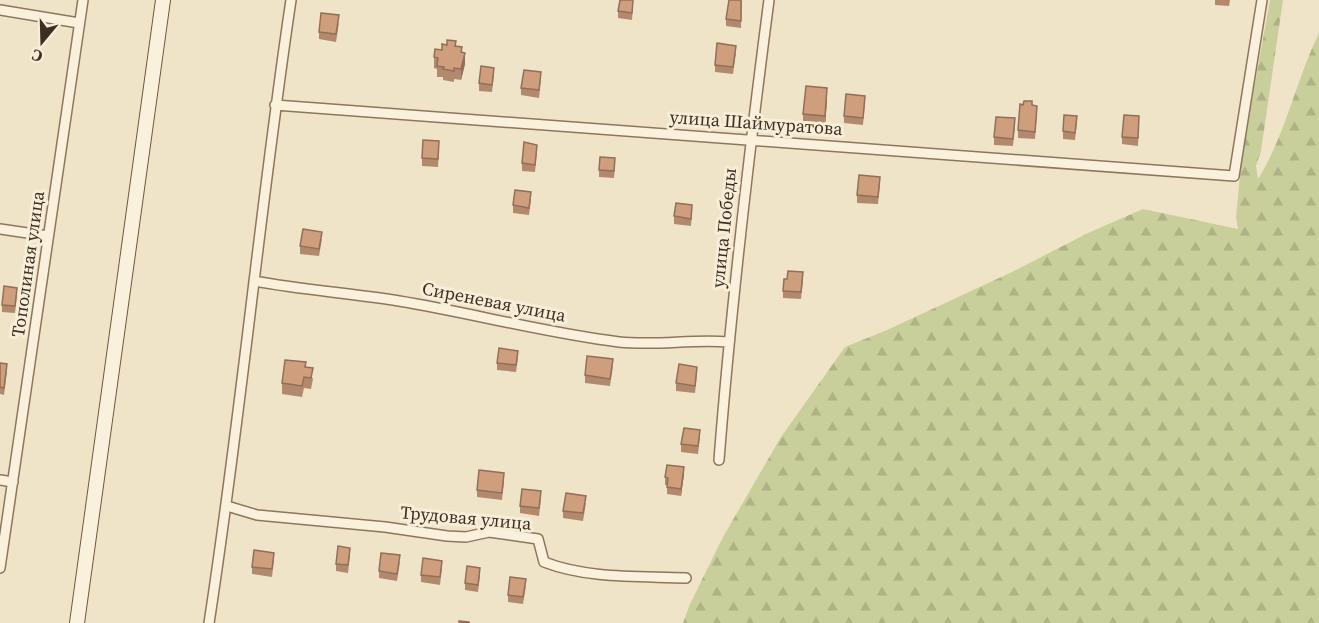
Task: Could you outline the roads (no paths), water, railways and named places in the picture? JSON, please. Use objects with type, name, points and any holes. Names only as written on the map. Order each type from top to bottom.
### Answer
[{"type":"main road","points":[[77,623],[163,0]]},
{"type":"street","name":"Тополиная улица","points":[[0,568],[83,0]]},
{"type":"street","points":[[209,623],[227,506],[275,105],[291,0]]},
{"type":"street","name":"улица Победы","points":[[718,460],[728,342],[751,139],[770,0]]},
{"type":"street","name":"улица Шаймуратова","points":[[275,105],[1234,176],[1262,0]]},
{"type":"street","points":[[0,10],[79,23]]},
{"type":"street","points":[[0,229],[48,236]]},
{"type":"street","name":"Сиреневая улица","points":[[254,281],[398,301],[620,342],[662,344],[710,340],[728,342]]},
{"type":"street","points":[[0,480],[13,482]]},
{"type":"street","name":"Трудовая улица","points":[[227,506],[257,515],[385,527],[447,536],[466,537],[489,532],[538,539],[544,562],[560,568],[585,573],[686,578]]}]
